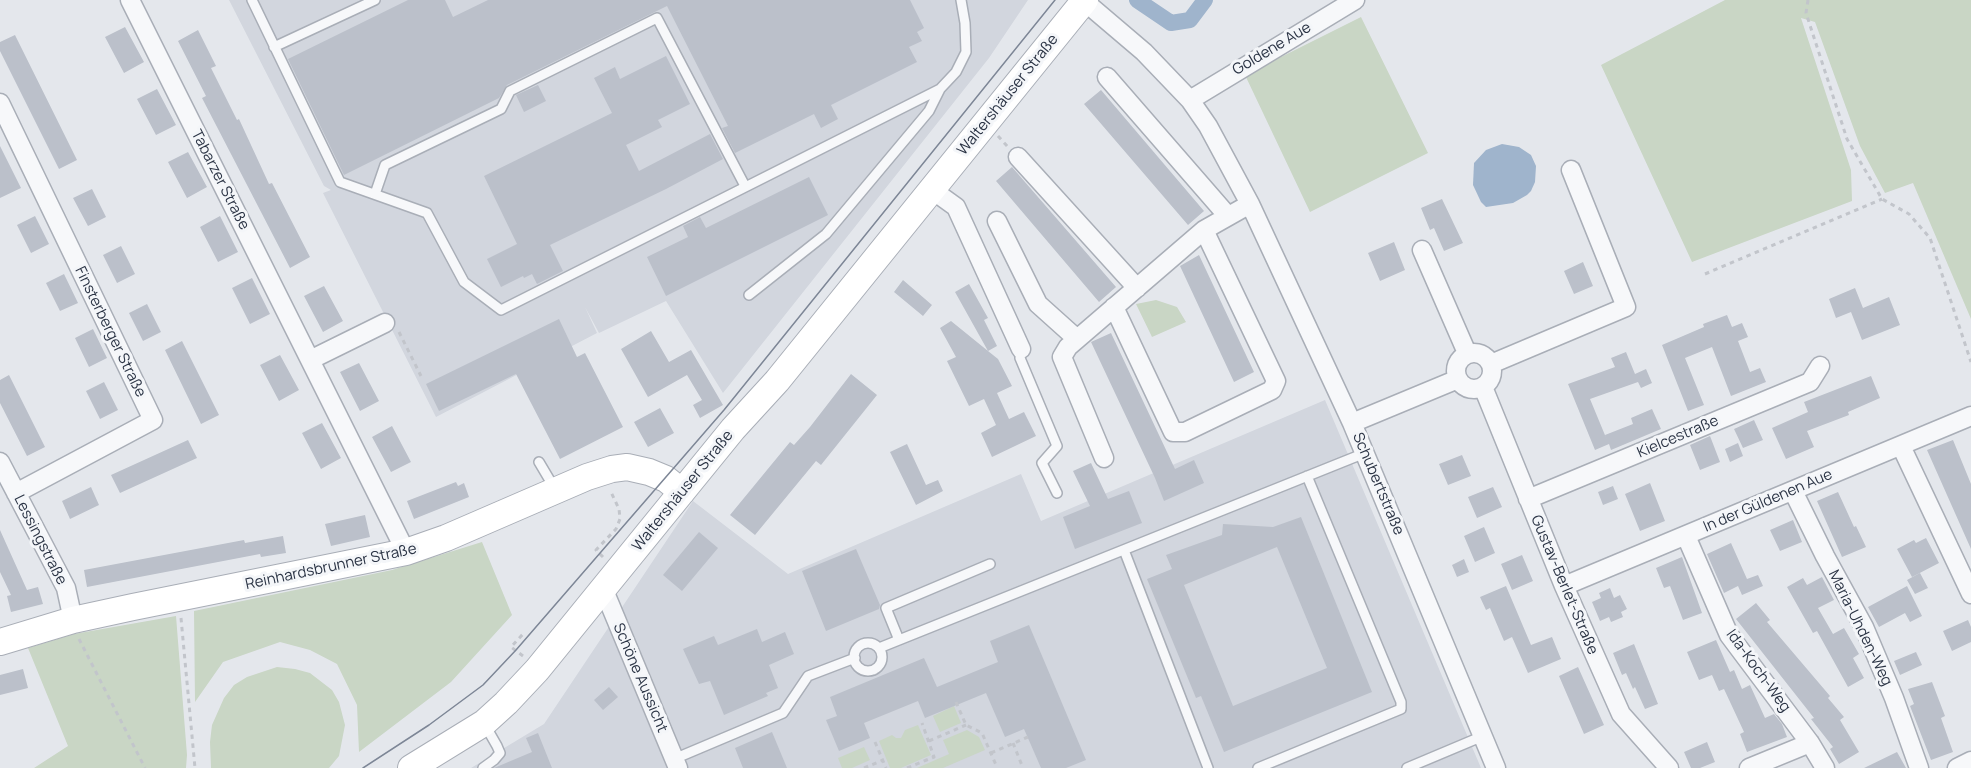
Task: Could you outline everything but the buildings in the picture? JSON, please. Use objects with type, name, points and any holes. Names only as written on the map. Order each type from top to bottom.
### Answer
[{"type":"main road","name":"Waltershäuser Straße","points":[[425,764],[484,723],[537,669],[733,429],[777,381],[1085,0]]},
{"type":"main road","name":"Reinhardsbrunner Straße","points":[[0,642],[76,629],[179,599],[406,552],[446,538],[598,473],[627,467],[666,479],[682,492]]},
{"type":"street","name":"Tabarzer Straße","points":[[130,0],[406,552]]},
{"type":"street","name":"Schubertstraße","points":[[1085,0],[1144,52],[1190,100],[1208,126],[1250,204],[1365,453],[1483,736],[1491,766]]},
{"type":"street","name":"Goldene Aue","points":[[1190,100],[1355,0]]},
{"type":"street","points":[[1107,77],[1227,215]]},
{"type":"street","name":"Finsterberger Straße","points":[[0,103],[153,420],[16,493]]},
{"type":"street","points":[[1018,156],[1137,288]]},
{"type":"street","points":[[1491,364],[1626,307],[1570,170]]},
{"type":"street","points":[[931,189],[956,207],[1021,349]]},
{"type":"street","points":[[1104,459],[1062,357],[1068,347],[1204,230],[1250,204]]},
{"type":"street","points":[[997,221],[1038,304],[1077,339]]},
{"type":"street","points":[[1114,307],[1173,432],[1185,432],[1272,390],[1276,381],[1204,230]]},
{"type":"street","points":[[1422,250],[1467,353]]},
{"type":"street","points":[[310,360],[385,323]]},
{"type":"street","points":[[1467,353],[1479,353],[1485,356],[1491,364],[1491,378],[1483,387],[1466,387],[1458,379],[1456,373],[1458,362],[1467,353]]},
{"type":"street","name":"Kielcestraße","points":[[1528,499],[1810,382],[1820,366]]},
{"type":"street","points":[[1352,423],[1458,379]]},
{"type":"street","name":"Gustav-Berlet-Straße","points":[[1483,387],[1564,586],[1621,714],[1670,768]]},
{"type":"street","name":"In der Güldenen Aue","points":[[1564,586],[1971,416]]},
{"type":"street","points":[[1900,446],[1971,594]]},
{"type":"street","name":"Lessingstraße","points":[[0,462],[66,588],[76,629]]},
{"type":"street","name":"Maria-Uhden-Weg","points":[[1793,491],[1863,627],[1894,698],[1919,768]]},
{"type":"street","name":"Ida-Koch-Weg","points":[[1686,536],[1729,635],[1810,743],[1826,768]]},
{"type":"street","name":"Schöne Aussicht","points":[[610,579],[676,763]]},
{"type":"street","points":[[1749,768],[1810,743]]},
{"type":"street","points":[[1957,768],[1971,761]]},
{"type":"lane","points":[[252,0],[340,182],[427,213],[464,282],[501,310],[940,90]]},
{"type":"lane","points":[[274,47],[375,0]]},
{"type":"lane","points":[[748,295],[826,234],[929,111],[940,90],[956,72],[966,52],[961,0]]},
{"type":"lane","points":[[375,194],[385,165],[501,109],[510,91],[657,18],[745,186]]},
{"type":"lane","points":[[1021,349],[1020,358],[1057,446],[1042,463],[1057,493]]},
{"type":"lane","points":[[879,648],[1365,453]]},
{"type":"lane","points":[[539,462],[556,490]]},
{"type":"lane","points":[[1258,768],[1401,709],[1401,702],[1306,476]]},
{"type":"lane","points":[[1124,550],[1208,768]]},
{"type":"lane","points":[[899,640],[886,608],[990,564]]},
{"type":"lane","points":[[867,642],[876,644],[883,658],[875,674],[858,666],[855,658],[855,651],[867,642]]},
{"type":"lane","points":[[676,763],[783,713],[808,676],[855,658]]},
{"type":"lane","points":[[483,768],[500,753],[484,723]]},
{"type":"lane","points":[[1407,768],[1483,736]]},
{"type":"path","points":[[1808,0],[1806,13],[1846,139],[1882,199],[1909,214],[1930,238],[1971,362]]},
{"type":"path","points":[[985,123],[1018,156]]},
{"type":"path","points":[[1705,274],[1882,199]]},
{"type":"path","points":[[385,323],[393,319],[421,376]]},
{"type":"path","points":[[598,473],[619,509],[620,519],[616,529],[596,550],[610,579]]},
{"type":"path","points":[[179,599],[195,768]]},
{"type":"path","points":[[76,629],[145,768]]},
{"type":"path","points":[[520,654],[512,647],[523,634]]},
{"type":"path","points":[[956,702],[966,725],[982,733],[996,765]]},
{"type":"path","points":[[911,767],[934,757],[922,723]]},
{"type":"path","points":[[929,741],[966,725]]},
{"type":"path","points":[[990,753],[1028,737]]},
{"type":"path","points":[[875,742],[886,768]]},
{"type":"path","points":[[1013,743],[1023,768]]},
{"type":"path","points":[[864,768],[883,760]]},
{"type":"shaded area","points":[[229,0],[1028,0],[989,58],[723,393],[666,301],[599,333],[585,307],[597,333],[436,417],[323,193],[331,190],[324,186]]},
{"type":"shaded area","points":[[1325,400],[1481,768],[471,768],[544,724],[693,501],[788,574],[1021,474],[1041,521]]},
{"type":"green space","points":[[1725,0],[1971,0],[1971,319],[1913,183],[1885,193],[1860,146],[1815,22],[1801,18],[1851,170],[1852,201],[1692,262],[1601,65]]},
{"type":"green space","points":[[1361,17],[1428,153],[1310,212],[1245,75]]},
{"type":"green space","points":[[1156,300],[1177,307],[1186,322],[1152,337],[1136,304]]},
{"type":"green space","points":[[482,542],[512,615],[451,682],[359,752],[357,705],[337,664],[310,650],[280,642],[223,662],[195,702],[194,611],[392,570]]},
{"type":"green space","points":[[176,616],[187,755],[186,768],[34,768],[68,746],[28,648],[74,634]]},
{"type":"green space","points":[[277,667],[310,673],[332,690],[339,702],[345,725],[339,756],[329,768],[211,768],[212,725],[224,698],[234,685],[247,677]]},
{"type":"green space","points":[[954,706],[961,723],[940,732],[933,716]]},
{"type":"green space","points":[[918,725],[931,755],[901,768],[890,768],[879,741],[892,735],[901,738],[905,730]]},
{"type":"green space","points":[[967,730],[979,737],[985,750],[943,768],[917,768],[949,754],[943,740]]},
{"type":"green space","points":[[864,747],[870,760],[852,768],[842,768],[838,758]]},
{"type":"water","points":[[1502,144],[1519,147],[1531,155],[1536,166],[1535,182],[1527,195],[1513,203],[1486,207],[1473,185],[1474,163],[1486,150]]},
{"type":"waterway","points":[[1137,0],[1171,23],[1190,20],[1205,0]]},
{"type":"tram line","points":[[363,768],[429,725],[483,685],[516,650],[724,410],[1055,0]]}]
